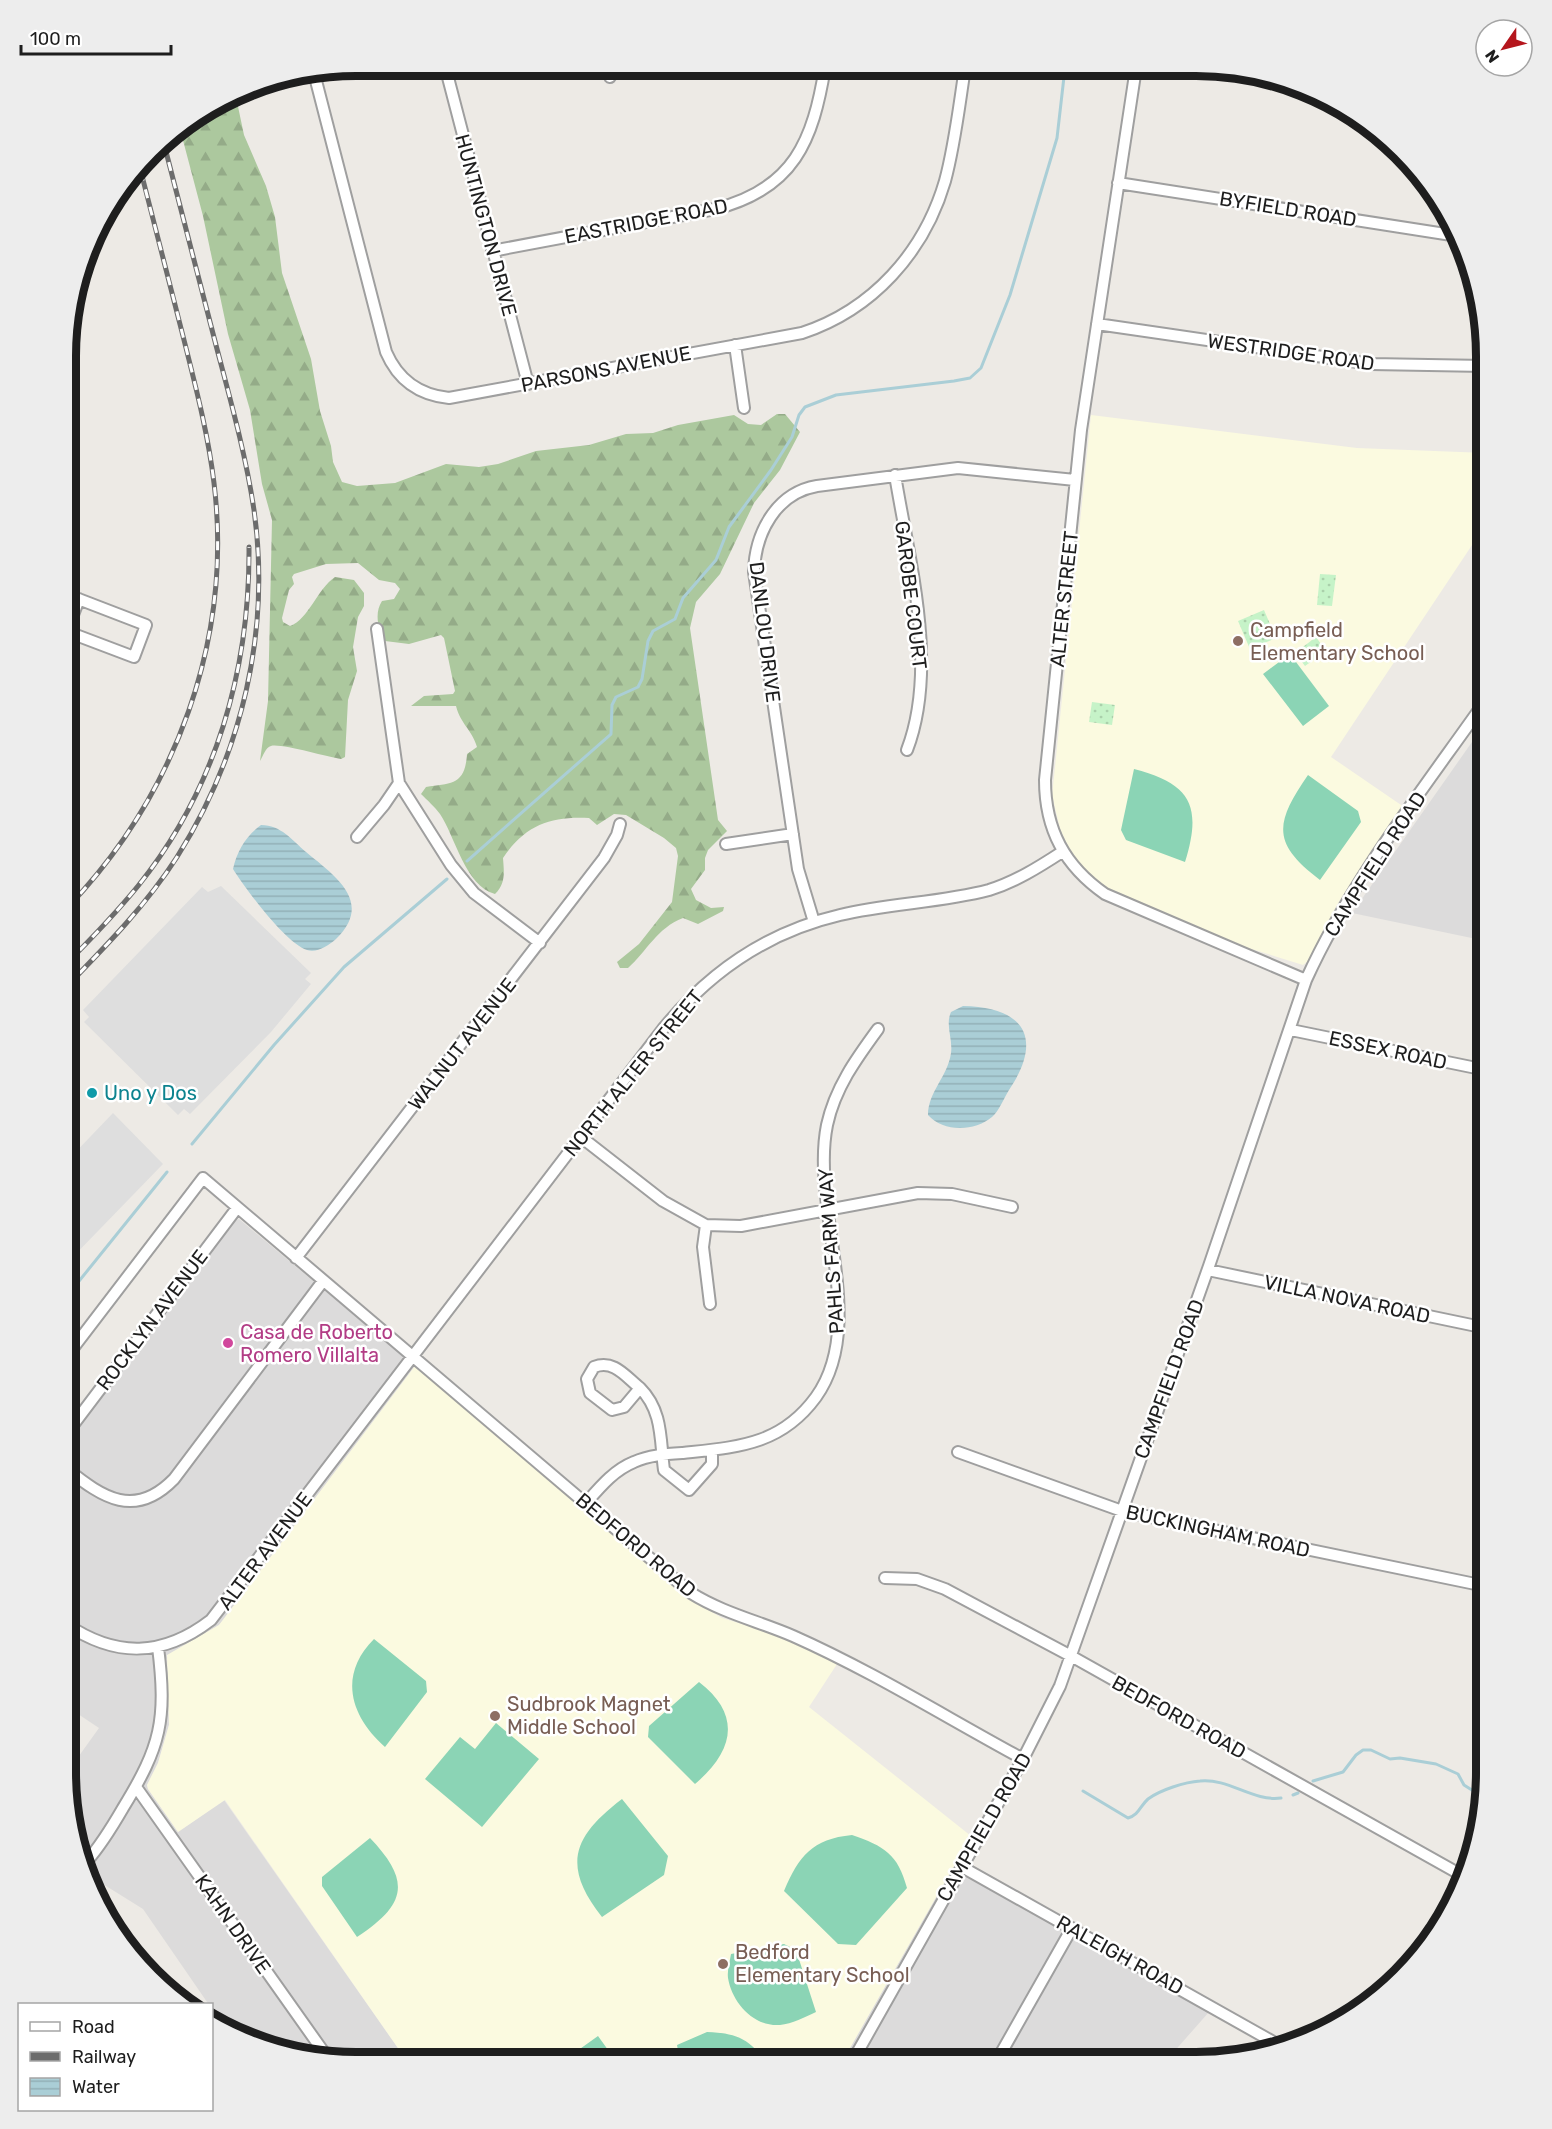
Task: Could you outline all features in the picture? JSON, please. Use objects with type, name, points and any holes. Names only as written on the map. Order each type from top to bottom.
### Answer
[{"type":"street","name":"HUNTINGTON DRIVE","points":[[448,76],[528,384]]},
{"type":"street","name":"EASTRIDGE ROAD","points":[[492,251],[715,209],[737,203],[756,194],[790,166],[804,146],[819,107],[824,76]]},
{"type":"street","name":"PARSONS AVENUE","points":[[316,80],[391,364],[411,386],[436,397],[464,397],[802,333],[840,318],[862,304],[897,270],[924,230],[944,184],[964,76]]},
{"type":"street","name":"ALTER STREET","points":[[1135,76],[1075,480],[1046,780],[1048,817],[1062,852],[1082,876],[1105,894],[1306,980]]},
{"type":"street","name":"BYFIELD ROAD","points":[[1118,183],[1448,234]]},
{"type":"street","name":"WESTRIDGE ROAD","points":[[1098,324],[1371,364],[1476,366]]},
{"type":"street","points":[[735,345],[744,408]]},
{"type":"street","name":"DANLOU DRIVE","points":[[814,922],[798,869],[754,572],[756,545],[778,506],[796,491],[939,469],[974,469],[1075,480]]},
{"type":"street","name":"GAROBE COURT","points":[[895,476],[922,657],[918,713],[907,750]]},
{"type":"street","points":[[76,598],[146,624],[134,657],[76,633]]},
{"type":"street","points":[[377,629],[399,783],[451,865],[474,893],[540,943]]},
{"type":"street","name":"CAMPFIELD ROAD","points":[[858,2052],[1052,1704],[1208,1270],[1306,980],[1348,899],[1476,714]]},
{"type":"street","points":[[357,837],[399,783]]},
{"type":"street","name":"WALNUT AVENUE","points":[[296,1258],[604,858],[617,835],[620,824]]},
{"type":"street","points":[[726,844],[793,834]]},
{"type":"street","name":"NORTH ALTER STREET","points":[[413,1355],[663,1029],[699,988],[764,942],[814,922],[842,914],[989,890],[1033,870],[1062,852]]},
{"type":"street","name":"PAHLS FARM WAY","points":[[586,1503],[618,1470],[633,1462],[662,1455],[747,1445],[780,1432],[806,1409],[826,1380],[838,1344],[839,1325],[825,1165],[828,1124],[847,1072],[878,1029]]},
{"type":"street","name":"ESSEX ROAD","points":[[1291,1030],[1476,1068]]},
{"type":"street","points":[[581,1137],[669,1205],[706,1225],[741,1226],[828,1208],[934,1192],[1012,1207]]},
{"type":"street","name":"BEDFORD ROAD","points":[[76,1344],[203,1178],[658,1566],[708,1604],[815,1647],[1023,1759]]},
{"type":"street","name":"ROCKLYN AVENUE","points":[[76,1421],[237,1208]]},
{"type":"street","points":[[706,1225],[703,1247],[710,1304]]},
{"type":"street","name":"VILLA NOVA ROAD","points":[[1208,1270],[1476,1326]]},
{"type":"street","points":[[76,1476],[88,1486],[112,1499],[138,1500],[158,1494],[174,1479],[323,1281]]},
{"type":"street","name":"ALTER AVENUE","points":[[76,1629],[101,1643],[139,1650],[158,1647],[199,1629],[225,1605],[413,1355]]},
{"type":"street","points":[[640,1388],[624,1407],[612,1410],[590,1393],[587,1379],[594,1367],[608,1364],[614,1366],[640,1388],[655,1407],[664,1470],[689,1490],[712,1464],[712,1450]]},
{"type":"street","name":"BUCKINGHAM ROAD","points":[[958,1452],[1122,1511],[1476,1584]]},
{"type":"street","name":"BEDFORD ROAD","points":[[885,1578],[904,1577],[930,1582],[1071,1656],[1457,1873]]},
{"type":"street","points":[[90,1858],[99,1847],[152,1759],[161,1722],[163,1701],[158,1647]]},
{"type":"street","name":"KAHN DRIVE","points":[[136,1787],[322,2050]]},
{"type":"street","name":"RALEIGH ROAD","points":[[962,1867],[1273,2042]]},
{"type":"street","points":[[1002,2052],[1072,1928]]},
{"type":"shaded area","name":"Campfield Elementary School","points":[[1091,415],[1357,448],[1476,453],[1476,539],[1331,757],[1404,807],[1341,898],[1308,961],[1303,965],[1242,946],[1108,888],[1086,872],[1075,860],[1060,829],[1052,795]]},
{"type":"shaded area","points":[[1476,736],[1476,939],[1352,913]]},
{"type":"shaded area","points":[[221,886],[311,973],[305,979],[311,984],[271,1032],[190,1114],[184,1109],[178,1115],[84,1022],[89,1017],[83,1010],[202,887],[208,892]]},
{"type":"shaded area","points":[[113,1113],[163,1164],[76,1254],[76,1152]]},
{"type":"shaded area","points":[[239,1219],[415,1366],[231,1611],[219,1625],[166,1659],[170,1700],[169,1725],[158,1763],[147,1785],[178,1832],[224,1800],[401,2052],[338,2052],[302,2047],[266,2038],[216,2015],[213,2011],[213,2003],[208,2003],[143,1909],[99,1881],[89,1858],[89,1840],[82,1826],[76,1760],[99,1728],[76,1713],[76,1429],[230,1223]]},
{"type":"shaded area","name":"Sudbrook Magnet Middle School","points":[[415,1366],[686,1597],[722,1618],[768,1632],[812,1650],[837,1664],[809,1707],[971,1836],[848,2052],[401,2052],[225,1800],[178,1832],[148,1789],[147,1785],[158,1763],[169,1725],[167,1655],[219,1625]]},
{"type":"shaded area","points":[[953,1867],[1209,2012],[1174,2052],[848,2052]]},
{"type":"green space","points":[[237,103],[244,135],[266,186],[275,217],[282,273],[311,359],[320,411],[331,446],[333,462],[342,482],[357,486],[395,483],[446,464],[479,467],[498,464],[536,451],[589,445],[626,434],[653,433],[678,425],[734,415],[748,424],[761,425],[777,414],[785,414],[800,432],[780,470],[754,503],[720,574],[696,602],[690,628],[718,820],[727,831],[708,850],[705,870],[691,889],[696,900],[711,908],[724,907],[723,911],[698,924],[683,918],[674,922],[659,934],[628,968],[620,968],[617,962],[639,944],[672,902],[678,856],[676,848],[664,838],[626,815],[614,814],[597,825],[589,818],[575,818],[540,825],[520,838],[503,858],[503,881],[495,894],[476,881],[468,871],[440,814],[421,794],[426,787],[456,781],[463,772],[467,754],[477,747],[456,706],[411,706],[424,696],[453,694],[455,691],[444,638],[441,635],[409,644],[385,641],[379,627],[378,611],[382,601],[394,599],[400,589],[395,583],[379,580],[358,563],[326,564],[294,574],[292,577],[294,584],[289,590],[282,618],[283,622],[290,626],[297,622],[335,577],[354,580],[364,593],[364,606],[358,617],[353,647],[357,671],[348,700],[345,757],[341,759],[293,748],[271,746],[260,761],[268,701],[272,520],[262,484],[250,410],[228,334],[203,216],[182,137],[216,114]]},
{"type":"green space","points":[[1320,574],[1336,575],[1332,606],[1317,605]]},
{"type":"green space","points":[[1264,610],[1276,638],[1250,649],[1238,621]]},
{"type":"green space","points":[[1316,637],[1326,651],[1305,666],[1295,653]]},
{"type":"green space","points":[[1290,654],[1329,706],[1303,726],[1263,674]]},
{"type":"green space","points":[[1092,702],[1115,705],[1112,725],[1089,722]]},
{"type":"green space","points":[[1134,769],[1169,782],[1188,800],[1192,812],[1192,826],[1185,862],[1126,840],[1121,830]]},
{"type":"green space","points":[[1308,775],[1358,811],[1361,822],[1320,880],[1293,855],[1283,832],[1289,806]]},
{"type":"green space","points":[[374,1639],[426,1681],[427,1692],[385,1747],[363,1722],[353,1695],[352,1681],[356,1667]]},
{"type":"green space","points":[[699,1682],[722,1707],[727,1720],[728,1733],[725,1746],[718,1759],[695,1784],[648,1737],[649,1726]]},
{"type":"green space","points":[[496,1723],[539,1759],[482,1827],[425,1779],[460,1737],[475,1749]]},
{"type":"green space","points":[[622,1799],[668,1856],[664,1875],[602,1917],[589,1899],[581,1882],[578,1853],[592,1826]]},
{"type":"green space","points":[[852,1835],[873,1843],[888,1853],[899,1867],[907,1888],[856,1945],[838,1944],[784,1891],[795,1868],[809,1851],[827,1841]]},
{"type":"green space","points":[[370,1838],[392,1867],[398,1891],[394,1903],[386,1914],[357,1937],[322,1886],[322,1877]]},
{"type":"green space","points":[[784,1944],[796,1950],[816,2012],[789,2023],[770,2025],[745,2011],[734,1996],[728,1978],[731,1954]]},
{"type":"green space","points":[[707,2032],[741,2038],[758,2052],[678,2052],[677,2045]]},
{"type":"green space","points":[[598,2036],[610,2052],[576,2052]]},
{"type":"water","points":[[261,825],[286,834],[338,880],[346,891],[351,902],[351,913],[347,926],[336,939],[318,950],[307,950],[288,937],[256,901],[233,869],[243,844]]},
{"type":"water","points":[[963,1006],[1001,1012],[1014,1019],[1022,1029],[1026,1041],[1020,1072],[997,1111],[985,1122],[959,1128],[942,1125],[928,1115],[931,1099],[951,1053],[949,1017],[951,1012]]},
{"type":"waterway","points":[[467,861],[611,734],[612,705],[616,697],[638,687],[642,679],[648,641],[653,631],[675,619],[683,598],[716,560],[729,527],[792,437],[799,415],[805,407],[836,395],[970,378],[981,368],[1010,295],[1057,138],[1064,76]]},
{"type":"waterway","points":[[192,1144],[274,1045],[344,967],[447,879]]},
{"type":"waterway","points":[[76,1285],[167,1172]]},
{"type":"waterway","points":[[1313,1781],[1343,1772],[1356,1755],[1363,1750],[1371,1750],[1390,1759],[1400,1758],[1436,1764],[1458,1774],[1464,1785],[1475,1792]]},
{"type":"waterway","points":[[1083,1791],[1128,1818],[1135,1815],[1153,1796],[1173,1787],[1200,1781],[1221,1783],[1261,1797],[1281,1798]]},
{"type":"waterway","points":[[1293,1795],[1298,1793]]},
{"type":"railway","points":[[76,977],[140,908],[177,857],[200,817],[219,776],[234,734],[246,690],[254,646],[258,601],[258,555],[251,490],[233,409],[166,151]]},
{"type":"railway","points":[[76,898],[106,863],[139,815],[167,764],[189,711],[205,656],[214,599],[218,541],[214,483],[208,446],[192,372],[142,176]]},
{"type":"railway","points":[[76,954],[130,896],[165,849],[208,769],[235,683],[248,593],[249,547]]},
{"type":"place","name":"Campfield Elementary School","points":[[1238,641]]},
{"type":"place","name":"Uno y Dos","points":[[92,1093]]},
{"type":"place","name":"Casa de Roberto Romero Villalta","points":[[228,1343]]},
{"type":"place","name":"Sudbrook Magnet Middle School","points":[[495,1716]]},
{"type":"place","name":"Bedford Elementary School","points":[[723,1964]]}]
